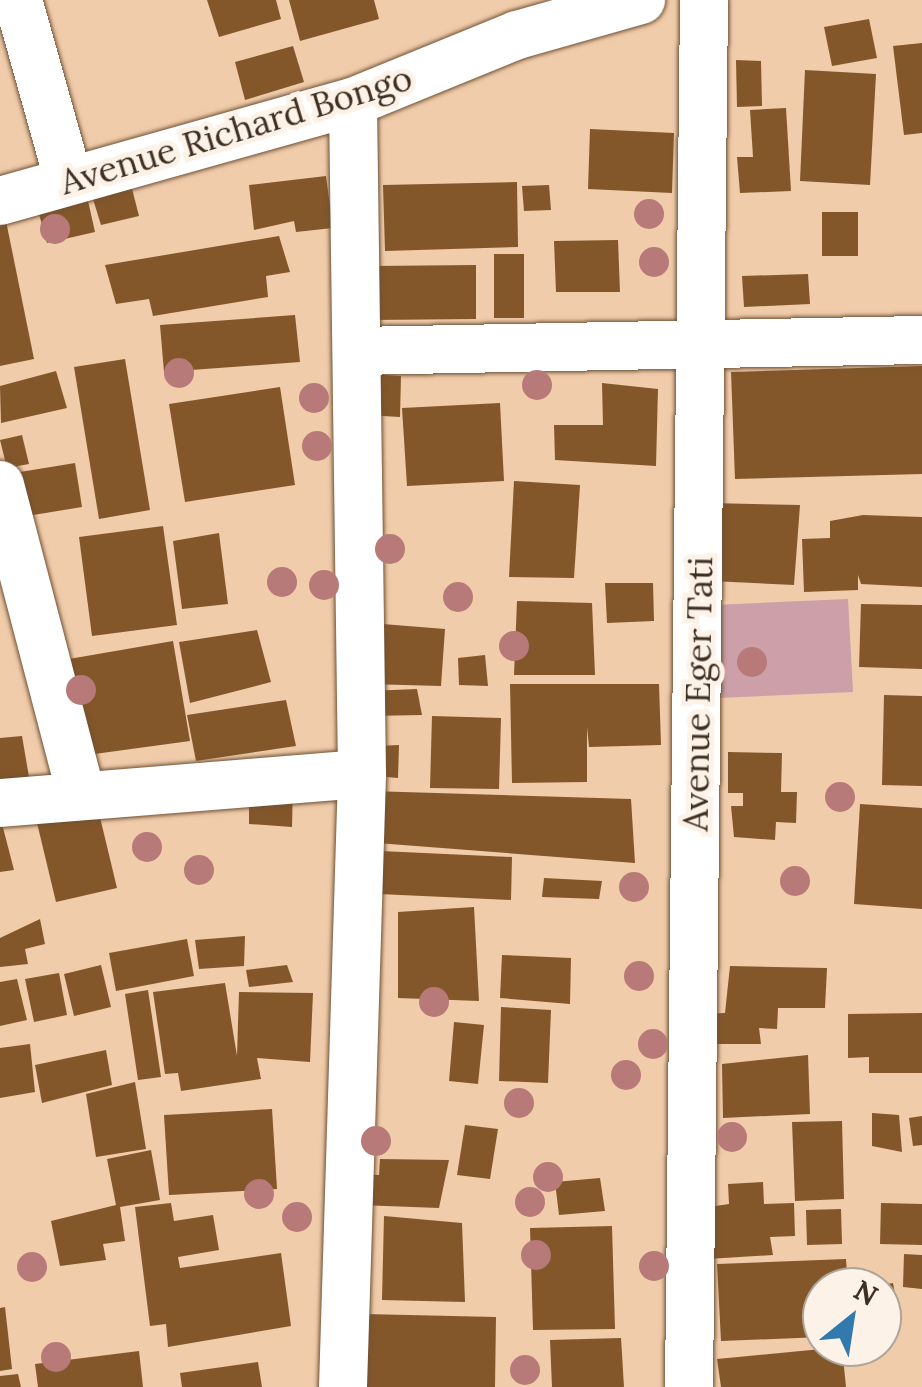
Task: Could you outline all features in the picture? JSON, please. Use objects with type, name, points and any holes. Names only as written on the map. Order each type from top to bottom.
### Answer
[{"type":"street","points":[[18,0],[69,181]]},
{"type":"street","name":"Avenue Richard Bongo","points":[[0,201],[353,102],[512,17],[641,0]]},
{"type":"street","name":"Avenue Eger Tati","points":[[690,1387],[704,0]]},
{"type":"street","points":[[343,1387],[362,774],[353,102]]},
{"type":"street","points":[[357,351],[702,339],[922,340]]},
{"type":"street","points":[[0,485],[81,794]]},
{"type":"street","points":[[0,802],[362,774]]},
{"type":"shaded area","points":[[848,599],[853,692],[718,698],[714,605]]},
{"type":"building","points":[[207,0],[276,0],[281,19],[219,37]]},
{"type":"building","points":[[289,0],[374,0],[379,19],[300,41]]},
{"type":"building","points":[[869,19],[877,58],[832,66],[824,27]]},
{"type":"building","points":[[922,43],[922,133],[904,135],[893,46]]},
{"type":"building","points":[[293,46],[304,82],[245,100],[235,62]]},
{"type":"building","points":[[736,60],[761,61],[762,106],[737,107]]},
{"type":"building","points":[[805,70],[876,74],[870,185],[800,181]]},
{"type":"building","points":[[786,108],[791,191],[740,193],[737,157],[753,157],[750,110]]},
{"type":"building","points":[[590,129],[674,133],[672,193],[588,189]]},
{"type":"building","points":[[128,173],[139,216],[101,225],[88,183]]},
{"type":"building","points":[[326,176],[333,228],[296,232],[294,221],[254,230],[249,185]]},
{"type":"building","points":[[517,182],[518,247],[385,251],[383,185]]},
{"type":"building","points":[[84,183],[95,232],[47,243],[34,196]]},
{"type":"building","points":[[549,185],[551,210],[524,211],[522,186]]},
{"type":"building","points":[[4,211],[34,359],[0,366],[0,212]]},
{"type":"building","points":[[822,212],[858,212],[858,256],[822,256]]},
{"type":"building","points":[[279,236],[290,272],[266,276],[268,297],[153,316],[149,299],[116,304],[105,265]]},
{"type":"building","points":[[618,240],[620,292],[556,292],[554,241]]},
{"type":"building","points":[[494,254],[524,254],[524,318],[494,318]]},
{"type":"building","points":[[476,265],[476,319],[372,320],[371,266]]},
{"type":"building","points":[[808,274],[810,304],[744,307],[742,276]]},
{"type":"building","points":[[295,315],[300,362],[164,372],[160,325]]},
{"type":"building","points":[[125,359],[150,510],[99,519],[74,367]]},
{"type":"building","points":[[922,366],[922,474],[735,479],[731,372]]},
{"type":"building","points":[[56,371],[67,408],[1,423],[0,386]]},
{"type":"building","points":[[367,374],[401,376],[400,417],[365,415]]},
{"type":"building","points":[[602,383],[658,389],[656,466],[555,460],[554,425],[603,425]]},
{"type":"building","points":[[280,387],[295,485],[185,502],[169,404]]},
{"type":"building","points":[[500,403],[504,481],[407,486],[402,408]]},
{"type":"building","points":[[22,435],[29,464],[7,468],[0,440]]},
{"type":"building","points":[[75,463],[82,507],[15,518],[8,474]]},
{"type":"building","points":[[514,481],[580,485],[574,578],[509,577]]},
{"type":"building","points":[[710,503],[800,505],[794,585],[711,581]]},
{"type":"building","points":[[863,515],[922,517],[922,587],[861,584],[858,575],[858,590],[804,592],[802,539],[830,538],[830,521]]},
{"type":"building","points":[[163,526],[177,625],[92,636],[79,537]]},
{"type":"building","points":[[219,533],[228,604],[182,609],[173,541]]},
{"type":"building","points":[[605,583],[653,583],[654,621],[607,623]]},
{"type":"building","points":[[517,601],[592,603],[595,675],[514,675]]},
{"type":"building","points":[[861,604],[922,605],[922,669],[859,667]]},
{"type":"building","points":[[370,623],[445,629],[441,686],[367,684]]},
{"type":"building","points":[[257,630],[271,682],[190,703],[179,642]]},
{"type":"building","points":[[173,641],[190,741],[65,758],[46,663]]},
{"type":"building","points":[[485,655],[488,686],[459,685],[458,658]]},
{"type":"building","points":[[510,684],[659,684],[661,745],[589,747],[587,727],[587,782],[512,783]]},
{"type":"building","points":[[417,689],[422,715],[370,716],[368,691]]},
{"type":"building","points":[[884,695],[922,696],[922,786],[882,785]]},
{"type":"building","points":[[286,700],[296,746],[196,761],[187,715]]},
{"type":"building","points":[[432,716],[501,718],[499,789],[430,788]]},
{"type":"building","points":[[22,736],[30,783],[0,787],[0,738]]},
{"type":"building","points":[[399,745],[398,778],[375,776],[376,746]]},
{"type":"building","points":[[728,752],[782,753],[781,792],[797,792],[796,823],[776,822],[775,840],[734,837],[731,806],[743,806],[743,793],[728,793]]},
{"type":"building","points":[[293,782],[292,827],[249,824],[249,783]]},
{"type":"building","points":[[370,791],[631,799],[635,863],[364,842]]},
{"type":"building","points":[[860,804],[922,808],[922,909],[854,904]]},
{"type":"building","points":[[98,809],[117,888],[56,902],[37,823]]},
{"type":"building","points":[[0,816],[14,870],[0,872]]},
{"type":"building","points":[[359,850],[512,857],[511,900],[357,893]]},
{"type":"building","points":[[544,878],[602,881],[599,899],[542,897]]},
{"type":"building","points":[[474,907],[479,1001],[398,998],[398,912]]},
{"type":"building","points":[[40,919],[45,944],[25,949],[28,964],[0,967],[0,938]]},
{"type":"building","points":[[245,936],[244,966],[199,969],[195,940]]},
{"type":"building","points":[[187,939],[194,976],[116,991],[109,953]]},
{"type":"building","points":[[502,955],[571,958],[570,1004],[500,998]]},
{"type":"building","points":[[101,965],[111,1007],[74,1016],[64,974]]},
{"type":"building","points":[[287,965],[293,982],[249,987],[246,970]]},
{"type":"building","points":[[730,966],[827,968],[825,1008],[778,1008],[777,1029],[759,1028],[761,1044],[708,1044],[703,1014],[725,1013]]},
{"type":"building","points":[[59,973],[67,1015],[34,1022],[25,979]]},
{"type":"building","points":[[17,979],[27,1020],[0,1026],[0,982]]},
{"type":"building","points":[[225,983],[237,1056],[239,992],[313,993],[310,1062],[257,1058],[261,1079],[181,1091],[178,1073],[165,1074],[153,992]]},
{"type":"building","points":[[148,990],[161,1077],[138,1080],[125,994]]},
{"type":"building","points":[[501,1007],[551,1010],[548,1083],[499,1081]]},
{"type":"building","points":[[922,1013],[922,1073],[869,1073],[869,1057],[848,1058],[848,1014]]},
{"type":"building","points":[[454,1022],[484,1025],[478,1084],[449,1081]]},
{"type":"building","points":[[30,1044],[35,1092],[0,1098],[0,1048]]},
{"type":"building","points":[[106,1050],[112,1085],[42,1103],[35,1065]]},
{"type":"building","points":[[808,1055],[810,1114],[723,1118],[722,1064]]},
{"type":"building","points":[[135,1082],[146,1149],[96,1157],[86,1094]]},
{"type":"building","points":[[272,1109],[277,1189],[169,1195],[164,1115]]},
{"type":"building","points":[[872,1113],[899,1115],[902,1152],[872,1146]]},
{"type":"building","points":[[922,1116],[922,1145],[913,1146],[909,1118]]},
{"type":"building","points":[[842,1121],[844,1199],[795,1201],[792,1122]]},
{"type":"building","points":[[465,1125],[498,1129],[490,1179],[457,1175]]},
{"type":"building","points":[[151,1150],[160,1200],[120,1207],[125,1241],[103,1244],[106,1260],[60,1266],[51,1221],[116,1205],[107,1159]]},
{"type":"building","points":[[380,1159],[449,1160],[439,1208],[359,1205],[359,1174],[379,1175]]},
{"type":"building","points":[[600,1178],[605,1211],[559,1215],[555,1182]]},
{"type":"building","points":[[763,1182],[764,1204],[794,1203],[795,1236],[770,1237],[773,1255],[707,1259],[702,1208],[729,1204],[728,1184]]},
{"type":"building","points":[[171,1203],[174,1221],[213,1215],[219,1250],[178,1257],[180,1268],[281,1253],[291,1326],[168,1347],[166,1324],[150,1326],[135,1207]]},
{"type":"building","points":[[881,1203],[922,1204],[922,1245],[880,1244]]},
{"type":"building","points":[[841,1209],[842,1244],[807,1245],[806,1210]]},
{"type":"building","points":[[384,1216],[462,1223],[465,1302],[382,1300]]},
{"type":"building","points":[[612,1226],[615,1329],[533,1330],[530,1228]]},
{"type":"building","points":[[904,1254],[922,1255],[922,1289],[903,1287]]},
{"type":"building","points":[[846,1259],[847,1267],[802,1267],[802,1338],[721,1341],[717,1264]]},
{"type":"building","points":[[5,1307],[12,1369],[0,1371],[0,1308]]},
{"type":"building","points":[[364,1314],[496,1317],[495,1387],[363,1387]]},
{"type":"building","points":[[621,1338],[624,1387],[552,1387],[550,1340]]},
{"type":"building","points":[[139,1351],[143,1387],[38,1387],[35,1364]]},
{"type":"building","points":[[802,1351],[802,1367],[844,1367],[846,1387],[721,1387],[717,1359]]},
{"type":"building","points":[[258,1362],[262,1387],[182,1387],[180,1373]]},
{"type":"building","points":[[18,1374],[21,1387],[0,1387],[0,1376]]}]
